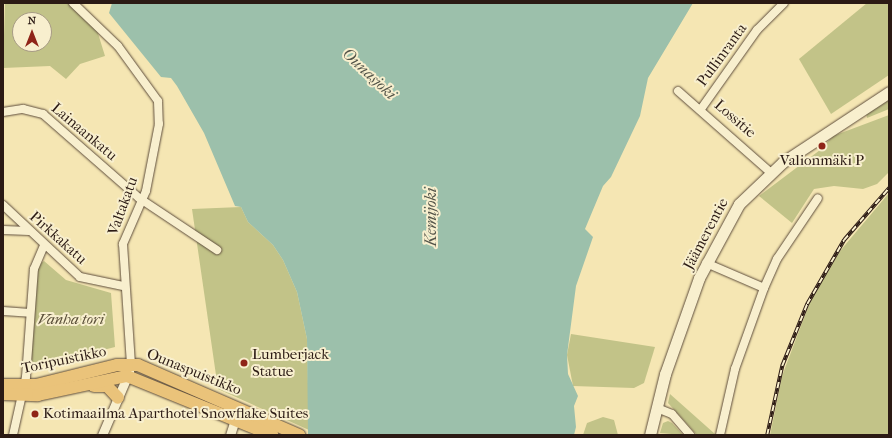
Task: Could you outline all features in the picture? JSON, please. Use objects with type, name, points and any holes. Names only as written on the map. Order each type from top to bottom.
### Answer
[{"type":"main road","name":"Jäämerentie","points":[[650,435],[665,374],[706,263],[739,204],[770,172],[889,92]]},
{"type":"main road","name":"Toripuistikko","points":[[3,385],[22,391],[131,365]]},
{"type":"main road","name":"Ounaspuistikko","points":[[131,365],[158,372],[267,429],[299,435]]},
{"type":"main road","name":"Toripuistikko","points":[[3,394],[83,386],[127,376]]},
{"type":"main road","name":"Ounaspuistikko","points":[[127,376],[236,413]]},
{"type":"main road","points":[[83,386],[107,386],[118,398]]},
{"type":"street","name":"Valtakatu","points":[[73,3],[118,46],[158,101],[159,124],[143,200],[123,244],[123,286],[131,365],[102,435]]},
{"type":"street","name":"Pullinranta","points":[[701,109],[757,30],[784,3]]},
{"type":"street","name":"Lossitie","points":[[678,91],[701,109],[770,172]]},
{"type":"street","name":"Lainaankatu","points":[[3,112],[23,109],[43,114],[143,200],[217,250]]},
{"type":"street","points":[[720,435],[735,369],[764,288],[777,259],[818,198]]},
{"type":"street","name":"Pirkkakatu","points":[[3,205],[44,246],[80,277],[123,286]]},
{"type":"street","points":[[3,230],[29,231]]},
{"type":"street","points":[[13,435],[22,391],[34,269],[44,246]]},
{"type":"street","points":[[706,263],[764,288]]},
{"type":"street","points":[[3,311],[30,313]]},
{"type":"street","points":[[657,408],[672,414],[690,435]]},
{"type":"street","points":[[230,435],[236,413]]},
{"type":"green space","points":[[5,3],[68,3],[96,27],[105,56],[80,64],[66,79],[50,66],[3,68]]},
{"type":"green space","points":[[867,3],[889,3],[889,75],[831,114],[799,59]]},
{"type":"green space","points":[[889,99],[889,109],[867,118],[866,113]]},
{"type":"green space","points":[[889,115],[889,172],[877,184],[863,189],[834,186],[814,189],[792,223],[759,196],[820,150],[833,136]]},
{"type":"green space","points":[[889,193],[889,435],[770,435],[782,376],[811,299],[840,251]]},
{"type":"green space","points":[[241,207],[248,222],[273,245],[283,260],[297,292],[307,339],[309,430],[218,389],[192,209]]},
{"type":"green space","name":"Vanha tori","points":[[44,261],[66,280],[111,293],[115,347],[29,369],[38,265]]},
{"type":"green space","points":[[571,334],[655,347],[644,383],[634,388],[573,386],[567,355]]},
{"type":"green space","points":[[670,394],[715,435],[697,435],[668,403]]},
{"type":"green space","points":[[603,417],[614,420],[618,435],[583,435],[587,423]]},
{"type":"green space","points":[[668,421],[672,423],[683,435],[660,433],[663,423]]},
{"type":"water","points":[[112,3],[693,3],[648,78],[640,116],[611,177],[603,186],[585,229],[593,237],[576,286],[567,355],[568,374],[578,396],[574,406],[576,427],[574,435],[308,435],[307,339],[297,292],[283,260],[273,245],[248,222],[241,207],[235,206],[204,133],[177,86],[171,78],[161,77],[109,13]]},
{"type":"railway","points":[[767,435],[782,366],[807,304],[844,240],[889,188]]},
{"type":"place","name":"Valionmäki P","points":[[822,146]]},
{"type":"place","name":"Lumberjack Statue","points":[[244,363]]},
{"type":"place","name":"Kotimaailma Aparthotel Snowflake Suites","points":[[35,414]]},
{"type":"water label","name":"Ounasjoki","points":[[369,74]]},
{"type":"water label","name":"Kemijoki","points":[[431,217]]}]
